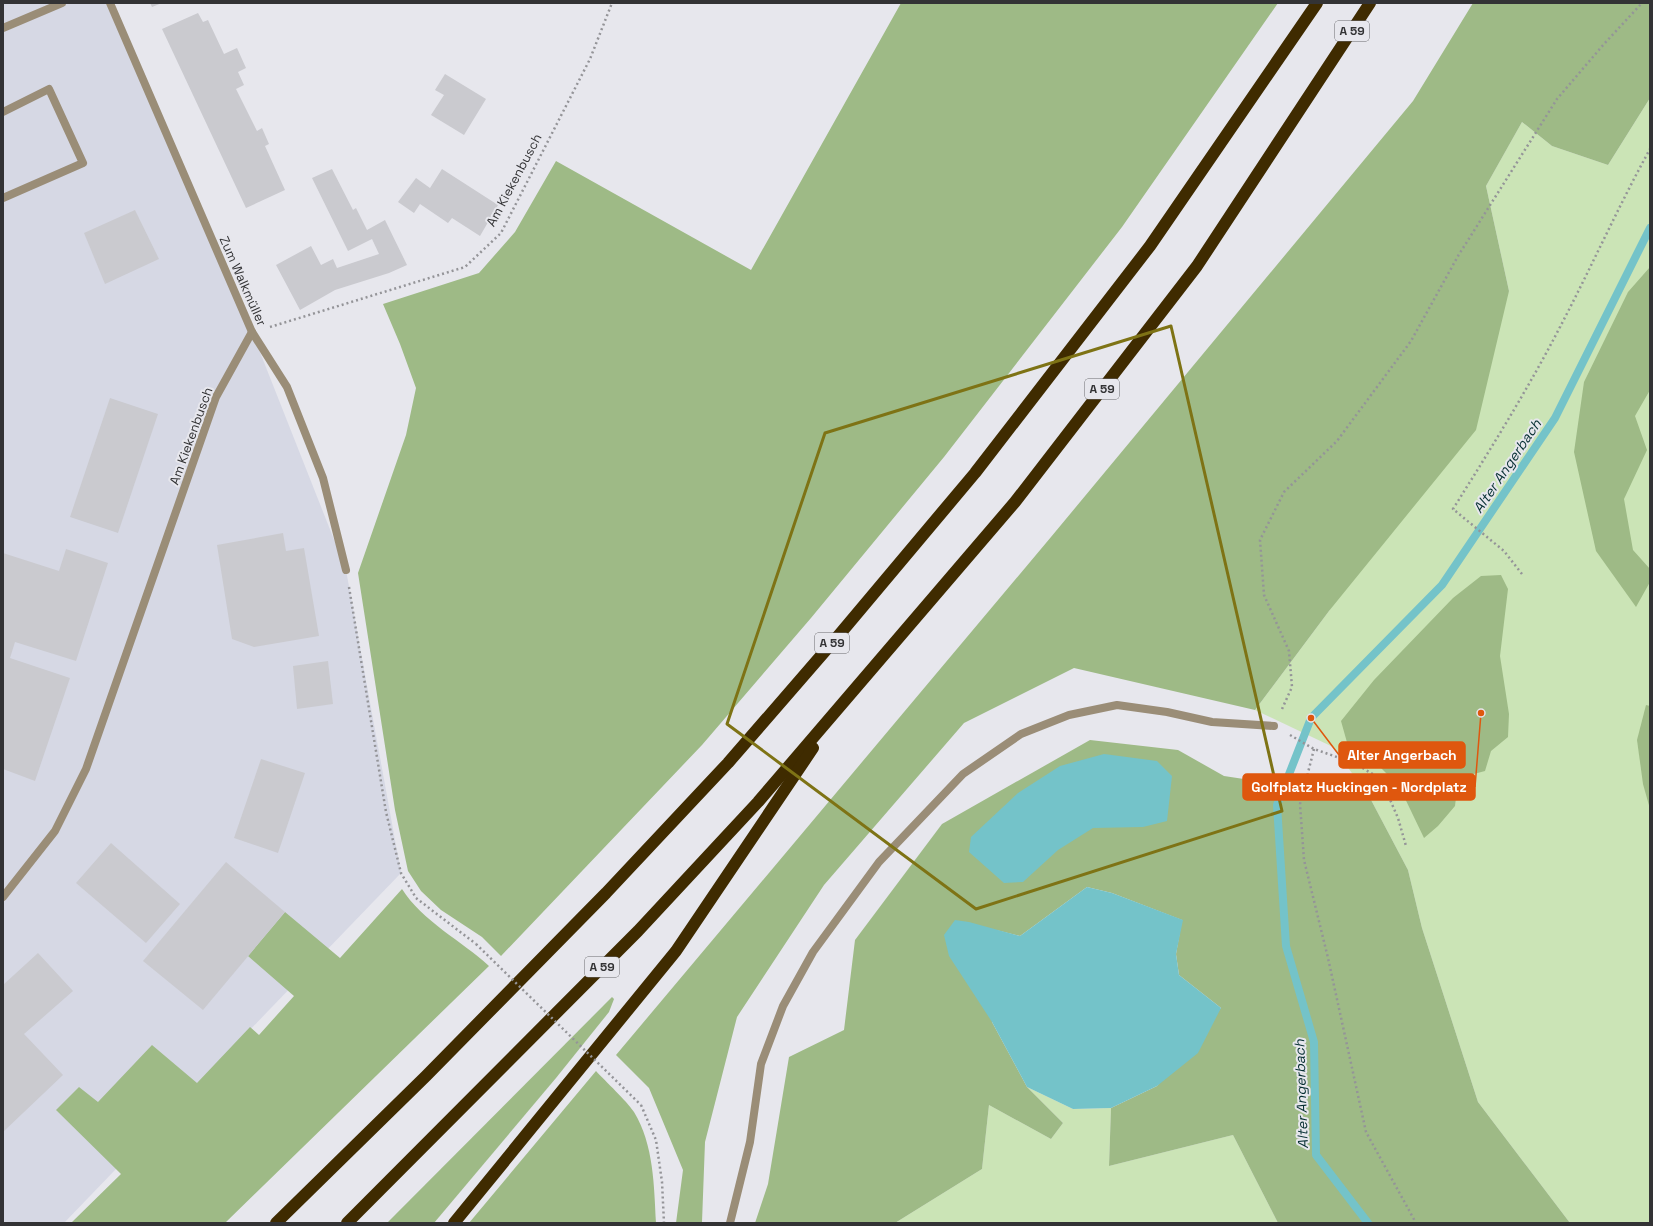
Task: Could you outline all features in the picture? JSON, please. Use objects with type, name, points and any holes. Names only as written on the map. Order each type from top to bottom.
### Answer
[{"type":"highway","name":"A 59","points":[[276,1223],[426,1076],[606,892],[728,763],[839,635],[975,473],[1150,246],[1317,3]]},
{"type":"highway","name":"A 59","points":[[347,1223],[638,931],[758,802],[1015,502],[1197,266],[1370,3]]},
{"type":"highway","points":[[454,1223],[676,951],[845,701]]},
{"type":"street","points":[[3,28],[62,3]]},
{"type":"street","name":"Zum Walkmüller","points":[[110,3],[252,332],[287,387],[323,478],[346,570]]},
{"type":"street","points":[[3,112],[49,89],[83,163],[3,198]]},
{"type":"street","name":"Am Kiekenbusch","points":[[3,897],[55,831],[86,769],[216,397],[252,332]]},
{"type":"street","points":[[730,1223],[750,1142],[761,1064],[783,1006],[813,952],[879,862],[963,774],[1021,734],[1069,715],[1117,705],[1167,712],[1212,722],[1274,726]]},
{"type":"path","name":"Am Kiekenbusch","points":[[252,332],[465,267],[501,233],[590,59],[612,3]]},
{"type":"path","points":[[1274,726],[1292,687],[1289,651],[1264,595],[1260,540],[1284,492],[1337,441],[1411,341],[1458,256],[1557,99],[1604,44],[1642,3]]},
{"type":"path","points":[[1522,574],[1504,551],[1453,509],[1559,328],[1596,258],[1627,190],[1650,148]]},
{"type":"path","points":[[346,570],[386,812],[401,873],[416,898],[476,944],[641,1105],[656,1140],[662,1182],[664,1223]]},
{"type":"path","points":[[1287,734],[1314,749],[1354,763],[1381,779],[1398,818],[1406,846]]},
{"type":"path","points":[[1314,749],[1300,804],[1304,860],[1328,958],[1366,1132],[1416,1223]]},
{"type":"highlighted area","points":[[1171,326],[1282,811],[976,909],[727,724],[825,433]]},
{"type":"shaded area","points":[[3,3],[106,3],[252,332],[346,570],[401,873],[64,1223],[3,1223]]},
{"type":"green space","points":[[901,3],[1278,3],[1122,227],[944,457],[811,618],[702,745],[501,956],[482,937],[441,910],[421,891],[408,871],[395,810],[358,573],[406,435],[416,388],[383,304],[479,273],[515,232],[556,161],[751,270]]},
{"type":"green space","points":[[1473,3],[1650,3],[1650,98],[1608,165],[1552,146],[1522,122],[1486,186],[1509,291],[1476,430],[1329,611],[1255,710],[1074,668],[964,723],[824,885],[737,1017],[705,1142],[702,1222],[676,1223],[683,1170],[649,1088],[616,1055],[1051,537],[1413,101]]},
{"type":"green space","points":[[1650,98],[1650,1223],[1570,1223],[1478,1102],[1422,928],[1408,870],[1370,798],[1333,747],[1255,710],[1329,611],[1509,291],[1486,186],[1522,122],[1552,146],[1608,165]]},
{"type":"green space","points":[[1650,267],[1650,390],[1635,416],[1647,450],[1624,499],[1633,550],[1650,569],[1650,582],[1636,607],[1596,551],[1574,452],[1584,382],[1628,292]]},
{"type":"green space","points":[[1501,575],[1508,589],[1500,656],[1509,714],[1508,737],[1491,751],[1485,771],[1470,775],[1457,789],[1455,806],[1438,826],[1424,838],[1399,786],[1380,767],[1348,746],[1341,721],[1374,680],[1453,598],[1481,576]]},
{"type":"green space","points":[[1646,705],[1650,706],[1650,809],[1643,784],[1637,740]]},
{"type":"green space","points":[[1090,740],[1178,750],[1224,776],[1370,798],[1408,870],[1422,928],[1478,1102],[1570,1223],[1278,1223],[1233,1135],[1109,1166],[1111,1108],[1157,1086],[1221,1008],[1179,975],[1176,954],[1182,920],[1112,893],[1087,887],[1020,936],[996,930],[992,1022],[1027,1087],[1063,1123],[1051,1139],[989,1105],[982,1169],[895,1223],[755,1223],[768,1184],[789,1057],[844,1030],[855,940],[942,824]]},
{"type":"green space","points":[[402,889],[410,900],[431,921],[489,966],[225,1223],[71,1223],[121,1174],[56,1110],[79,1087],[98,1102],[152,1045],[197,1083],[250,1027],[259,1035],[294,996],[248,956],[285,912],[340,958]]},
{"type":"green space","points":[[612,997],[614,999],[609,1012],[556,1078],[434,1223],[387,1223]]},
{"type":"green space","points":[[596,1071],[630,1107],[641,1125],[646,1138],[652,1166],[656,1223],[469,1223]]},
{"type":"green space","points":[[1027,1087],[1073,1109],[1111,1108],[1109,1166],[1233,1135],[1278,1223],[895,1223],[982,1169],[989,1105],[1051,1139],[1063,1123]]},
{"type":"water","points":[[1104,754],[1157,761],[1172,776],[1167,821],[1143,827],[1093,828],[1058,850],[1023,882],[1004,883],[969,852],[971,837],[1018,793],[1060,766]]},
{"type":"water","points":[[1087,887],[1112,893],[1183,920],[1176,954],[1179,975],[1221,1008],[1198,1053],[1157,1086],[1111,1108],[1073,1109],[1027,1087],[992,1022],[949,956],[944,935],[955,920],[969,922],[1020,936]]},
{"type":"building","points":[[150,3],[162,3],[152,7]]},
{"type":"building","points":[[198,13],[203,22],[208,20],[224,54],[237,48],[246,68],[238,72],[244,85],[236,89],[257,131],[262,128],[269,144],[265,146],[285,190],[246,208],[162,29]]},
{"type":"building","points":[[445,74],[486,99],[464,135],[431,115],[444,95],[435,90]]},
{"type":"building","points":[[332,169],[353,210],[356,208],[367,230],[385,220],[407,265],[389,273],[335,290],[300,310],[276,265],[311,246],[321,265],[333,259],[337,268],[379,254],[372,239],[348,251],[312,178]]},
{"type":"building","points":[[442,169],[498,205],[480,236],[452,218],[448,223],[420,204],[414,213],[398,202],[416,178],[430,188]]},
{"type":"building","points":[[135,210],[159,259],[105,284],[84,233]]},
{"type":"building","points":[[110,398],[158,414],[118,533],[70,517]]},
{"type":"building","points":[[283,533],[286,551],[304,548],[319,636],[254,647],[232,639],[217,545]]},
{"type":"building","points":[[66,549],[108,563],[76,661],[15,642],[10,658],[70,678],[35,781],[3,769],[3,553],[59,571]]},
{"type":"building","points":[[328,661],[333,704],[297,709],[293,666]]},
{"type":"building","points":[[261,759],[305,773],[278,853],[234,838]]},
{"type":"building","points":[[111,843],[180,904],[146,943],[76,883]]},
{"type":"building","points":[[226,862],[285,912],[203,1010],[143,961]]},
{"type":"building","points":[[38,953],[73,991],[24,1034],[63,1075],[3,1132],[3,985]]},
{"type":"waterway","name":"Alter Angerbach","points":[[1368,1223],[1316,1155],[1314,1042],[1286,946],[1277,805],[1311,718],[1442,585],[1555,418],[1650,228]]},
{"type":"place","name":"Golfplatz Huckingen - Nordplatz","points":[[1481,713]]},
{"type":"place","name":"Alter Angerbach","points":[[1311,718]]}]
